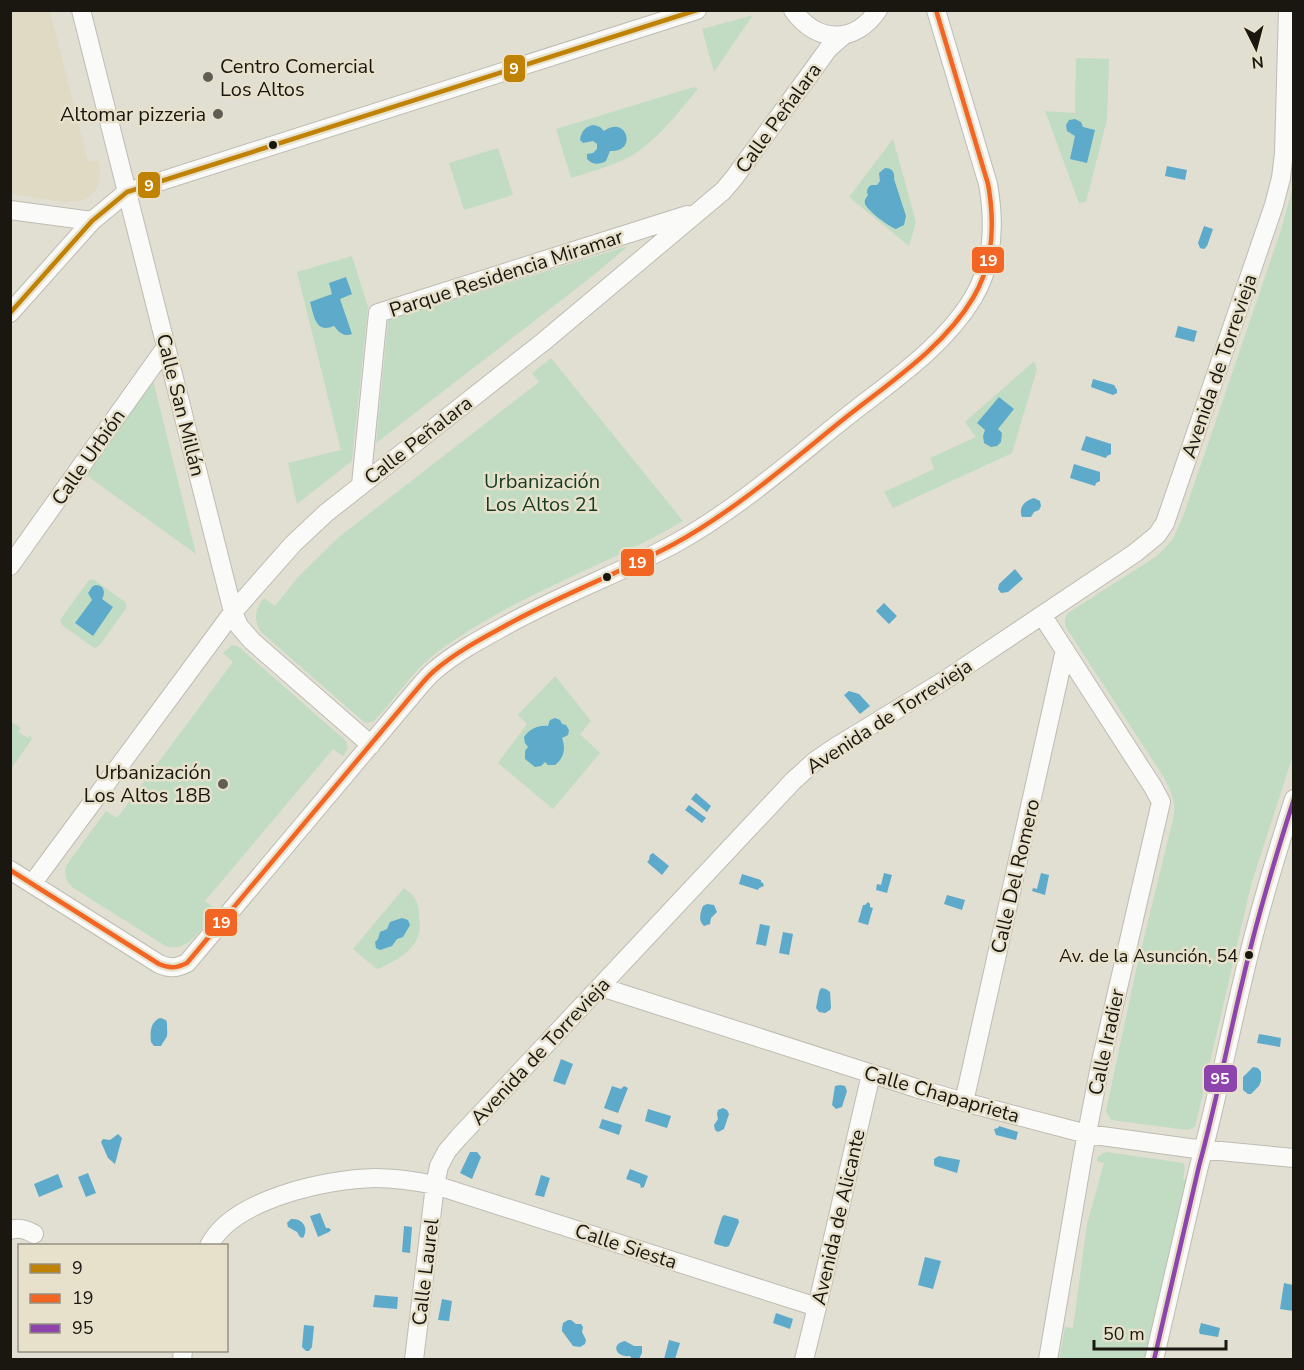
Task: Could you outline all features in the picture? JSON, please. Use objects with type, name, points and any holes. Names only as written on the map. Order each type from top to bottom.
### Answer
[{"type":"street","name":"Calle San Millán","points":[[81,10],[233,612],[239,626],[252,640],[371,745]]},
{"type":"street","points":[[10,313],[92,221],[127,192],[697,10]]},
{"type":"street","points":[[793,10],[804,24],[814,30],[833,36],[844,35]]},
{"type":"street","name":"Calle Peñalara","points":[[32,884],[233,612],[293,544],[326,513],[543,342],[723,191],[828,50],[844,35],[864,27],[878,10]]},
{"type":"street","points":[[10,870],[159,964],[166,967],[181,966],[187,963],[412,694],[433,672],[457,654],[522,616],[674,543],[714,519],[919,359],[946,334],[963,315],[975,296],[983,277],[993,233],[988,184],[936,10]]},
{"type":"street","name":"Avenida de Torrevieja","points":[[435,1185],[439,1166],[447,1151],[793,781],[815,761],[942,682],[1157,535],[1165,523],[1274,205],[1281,177],[1285,127],[1287,10]]},
{"type":"street","points":[[10,210],[92,221]]},
{"type":"street","name":"Parque Residencia Miramar","points":[[361,485],[378,313],[696,213]]},
{"type":"street","name":"Calle Urbión","points":[[10,566],[166,347]]},
{"type":"street","name":"Calle Iradier","points":[[1042,615],[1161,802],[1109,1026],[1087,1134],[1048,1359]]},
{"type":"street","name":"Calle Del Romero","points":[[964,1102],[1065,650]]},
{"type":"street","points":[[1155,1359],[1264,891],[1293,799]]},
{"type":"street","name":"Calle Chapaprieta","points":[[600,987],[871,1074],[964,1102],[1087,1134],[1293,1158]]},
{"type":"street","name":"Avenida de Alicante","points":[[804,1359],[871,1074]]},
{"type":"street","points":[[210,1244],[219,1229],[237,1216],[269,1200],[308,1188],[345,1180],[376,1178],[435,1185]]},
{"type":"street","name":"Calle Siesta","points":[[435,1185],[818,1307]]},
{"type":"street","name":"Calle Laurel","points":[[414,1359],[435,1185]]},
{"type":"street","points":[[10,1230],[25,1229],[34,1233]]},
{"type":"shaded area","points":[[11,10],[50,11],[88,162],[98,160],[100,169],[98,186],[86,199],[65,202],[11,194]]},
{"type":"green space","points":[[753,15],[714,72],[702,29]]},
{"type":"green space","points":[[1076,58],[1109,59],[1107,119],[1086,202],[1079,203],[1045,111],[1075,113]]},
{"type":"green space","points":[[694,87],[698,89],[680,111],[640,150],[616,163],[571,178],[556,129]]},
{"type":"green space","points":[[893,139],[916,222],[909,246],[849,197]]},
{"type":"green space","points":[[498,148],[513,195],[464,210],[449,163]]},
{"type":"green space","points":[[1293,187],[1293,755],[1251,885],[1195,1127],[1188,1130],[1111,1120],[1106,1111],[1135,975],[1173,819],[1174,802],[1163,776],[1067,629],[1065,619],[1068,613],[1157,556],[1173,539],[1184,514],[1281,230]]},
{"type":"green space","points":[[628,246],[590,278],[376,443],[388,320]]},
{"type":"green space","points":[[352,256],[368,307],[352,461],[297,504],[288,463],[341,450],[297,272]]},
{"type":"green space","name":"Urbanización Los Altos 21","points":[[551,358],[683,521],[528,597],[472,629],[424,663],[374,721],[364,722],[261,632],[256,619],[259,606],[264,598],[275,606],[298,577],[339,537],[539,382],[532,373]]},
{"type":"green space","points":[[1034,361],[1037,369],[1012,453],[893,508],[884,492],[934,469],[930,458],[976,437],[965,422]]},
{"type":"green space","points":[[153,380],[196,554],[86,475]]},
{"type":"green space","points":[[93,579],[125,602],[127,607],[99,646],[94,648],[62,625],[60,620],[88,581]]},
{"type":"green space","name":"Urbanización Los Altos 18B","points":[[232,645],[239,647],[346,741],[348,748],[343,756],[333,749],[205,901],[216,910],[200,931],[187,943],[172,947],[164,945],[72,887],[65,873],[68,863],[106,811],[117,818],[233,662],[223,653]]},
{"type":"green space","points":[[555,676],[591,721],[580,734],[600,753],[553,809],[498,763],[527,724],[518,715]]},
{"type":"green space","points":[[10,721],[21,728],[18,732],[28,738],[30,735],[32,739],[11,769]]},
{"type":"green space","points":[[404,888],[413,896],[418,906],[420,929],[418,936],[415,943],[404,954],[377,969],[353,949]]},
{"type":"green space","points":[[1107,1152],[1183,1163],[1185,1167],[1183,1179],[1187,1180],[1146,1359],[1059,1360],[1065,1327],[1073,1328],[1087,1224],[1104,1163],[1097,1159]]},
{"type":"water","points":[[1075,119],[1081,122],[1083,127],[1095,130],[1087,163],[1070,159],[1075,136],[1067,131],[1066,125],[1069,120]]},
{"type":"water","points":[[594,125],[604,131],[612,127],[619,127],[626,135],[624,146],[619,150],[610,151],[606,161],[598,164],[587,159],[587,154],[597,149],[597,144],[593,141],[583,143],[580,140],[584,130]]},
{"type":"water","points":[[1167,166],[1187,170],[1185,180],[1165,176]]},
{"type":"water","points":[[885,168],[893,172],[906,216],[904,225],[896,229],[870,211],[865,204],[868,188],[871,185],[877,185],[880,181],[879,173]]},
{"type":"water","points":[[1204,226],[1213,229],[1204,249],[1200,248],[1198,243]]},
{"type":"water","points":[[346,277],[352,294],[340,299],[352,334],[346,335],[334,326],[328,328],[319,325],[310,302],[332,294],[329,283]]},
{"type":"water","points":[[1178,326],[1197,331],[1194,342],[1175,337]]},
{"type":"water","points":[[1093,379],[1114,385],[1117,393],[1113,395],[1091,387]]},
{"type":"water","points":[[999,397],[1014,409],[998,429],[1002,433],[1001,442],[991,447],[984,443],[985,430],[977,423]]},
{"type":"water","points":[[1086,436],[1111,444],[1111,454],[1106,458],[1081,450]]},
{"type":"water","points":[[1074,464],[1100,472],[1100,481],[1095,486],[1070,478]]},
{"type":"water","points":[[1034,498],[1040,501],[1039,510],[1031,517],[1022,517],[1023,505]]},
{"type":"water","points":[[1015,569],[1023,579],[1008,592],[1001,593],[998,589],[999,584]]},
{"type":"water","points":[[95,585],[102,588],[104,591],[102,599],[113,607],[93,636],[75,623],[92,600],[88,593]]},
{"type":"water","points":[[884,603],[897,616],[889,624],[876,611]]},
{"type":"water","points":[[849,691],[859,694],[870,706],[860,714],[844,695]]},
{"type":"water","points":[[555,718],[566,725],[569,730],[568,735],[562,738],[564,750],[562,756],[555,765],[548,765],[545,762],[535,767],[525,759],[525,751],[528,747],[524,737],[534,728],[548,726],[550,720]]},
{"type":"water","points":[[696,793],[711,806],[707,812],[691,799]]},
{"type":"water","points":[[689,805],[706,818],[702,823],[685,810]]},
{"type":"water","points":[[653,853],[669,866],[662,875],[647,862]]},
{"type":"water","points":[[884,873],[892,875],[887,893],[876,890],[877,884],[881,885]]},
{"type":"water","points":[[1041,873],[1049,875],[1045,895],[1032,891],[1033,888],[1037,889]]},
{"type":"water","points":[[742,874],[761,880],[764,886],[758,890],[739,884]]},
{"type":"water","points":[[947,895],[965,900],[962,910],[944,904]]},
{"type":"water","points":[[868,902],[873,908],[868,925],[858,922],[863,905]]},
{"type":"water","points":[[714,905],[717,912],[711,918],[710,924],[704,926],[700,914],[703,906]]},
{"type":"water","points":[[402,918],[408,920],[410,925],[403,937],[397,939],[392,946],[380,950],[376,948],[375,942],[380,932],[387,929],[390,922]]},
{"type":"water","points":[[760,924],[770,926],[766,946],[756,944]]},
{"type":"water","points":[[783,932],[793,934],[789,955],[779,953]]},
{"type":"water","points":[[821,988],[830,992],[831,1008],[825,1013],[819,1012],[816,1008]]},
{"type":"water","points":[[160,1018],[167,1021],[167,1036],[161,1046],[154,1046],[151,1042],[151,1028]]},
{"type":"water","points":[[1259,1034],[1281,1038],[1280,1047],[1257,1043]]},
{"type":"water","points":[[561,1059],[573,1064],[565,1085],[553,1081]]},
{"type":"water","points":[[1253,1067],[1258,1068],[1261,1072],[1261,1081],[1251,1094],[1248,1094],[1243,1090],[1243,1077]]},
{"type":"water","points":[[612,1086],[621,1089],[624,1086],[628,1088],[618,1113],[604,1108]]},
{"type":"water","points":[[835,1086],[845,1086],[847,1091],[842,1107],[836,1109],[832,1105]]},
{"type":"water","points":[[723,1108],[729,1114],[724,1129],[718,1132],[714,1125],[718,1119],[718,1110]]},
{"type":"water","points":[[648,1109],[671,1116],[667,1128],[645,1121]]},
{"type":"water","points":[[602,1119],[622,1125],[619,1135],[599,1128]]},
{"type":"water","points":[[999,1126],[1018,1132],[1016,1140],[996,1135],[994,1129]]},
{"type":"water","points":[[118,1134],[122,1138],[115,1164],[108,1158],[101,1142],[103,1139],[110,1140]]},
{"type":"water","points":[[470,1152],[477,1152],[481,1157],[472,1179],[460,1173]]},
{"type":"water","points":[[939,1156],[960,1160],[957,1173],[935,1166],[934,1159]]},
{"type":"water","points":[[630,1169],[648,1176],[644,1187],[641,1188],[640,1184],[626,1179]]},
{"type":"water","points":[[88,1173],[96,1193],[86,1197],[78,1177]]},
{"type":"water","points":[[58,1174],[63,1187],[39,1197],[34,1184]]},
{"type":"water","points":[[541,1175],[550,1178],[544,1197],[535,1195]]},
{"type":"water","points":[[320,1213],[326,1228],[331,1230],[318,1237],[310,1216]]},
{"type":"water","points":[[724,1215],[738,1219],[739,1222],[729,1246],[726,1247],[714,1242]]},
{"type":"water","points":[[291,1219],[299,1220],[304,1224],[303,1238],[288,1227],[287,1223]]},
{"type":"water","points":[[404,1226],[412,1227],[410,1253],[402,1252]]},
{"type":"water","points":[[925,1257],[941,1261],[933,1289],[918,1285]]},
{"type":"water","points":[[1284,1283],[1293,1285],[1293,1311],[1280,1309]]},
{"type":"water","points":[[375,1295],[398,1297],[397,1309],[373,1307]]},
{"type":"water","points":[[442,1299],[452,1301],[449,1321],[438,1320]]},
{"type":"water","points":[[776,1313],[793,1319],[790,1329],[773,1323]]},
{"type":"water","points":[[568,1320],[581,1324],[583,1327],[582,1332],[586,1340],[585,1344],[580,1347],[573,1346],[562,1331],[563,1323]]},
{"type":"water","points":[[1201,1323],[1220,1328],[1218,1337],[1200,1334]]},
{"type":"water","points":[[304,1325],[314,1326],[312,1347],[309,1351],[302,1347]]},
{"type":"water","points":[[669,1340],[680,1343],[675,1359],[664,1359]]},
{"type":"water","points":[[625,1341],[634,1346],[642,1346],[639,1359],[632,1359],[630,1356],[618,1353],[617,1345]]},
{"type":"transit line","name":"9","points":[[10,313],[92,221],[127,192],[697,10]]},
{"type":"transit line","name":"19","points":[[10,870],[159,964],[173,967],[187,963],[434,671],[467,647],[524,616],[653,555],[697,531],[762,485],[915,363],[947,332],[973,298],[989,257],[992,228],[988,184],[936,10]]},
{"type":"transit line","name":"95","points":[[1154,1360],[1248,956],[1294,799]]},
{"type":"place","name":"Centro Comercial Los Altos","points":[[208,77]]},
{"type":"place","name":"Altomar pizzeria","points":[[218,114]]},
{"type":"place","name":"Urbanización Los Altos 18B","points":[[223,784]]},
{"type":"place","name":"Av. de la Asunción, 54","points":[[1249,955]]}]
